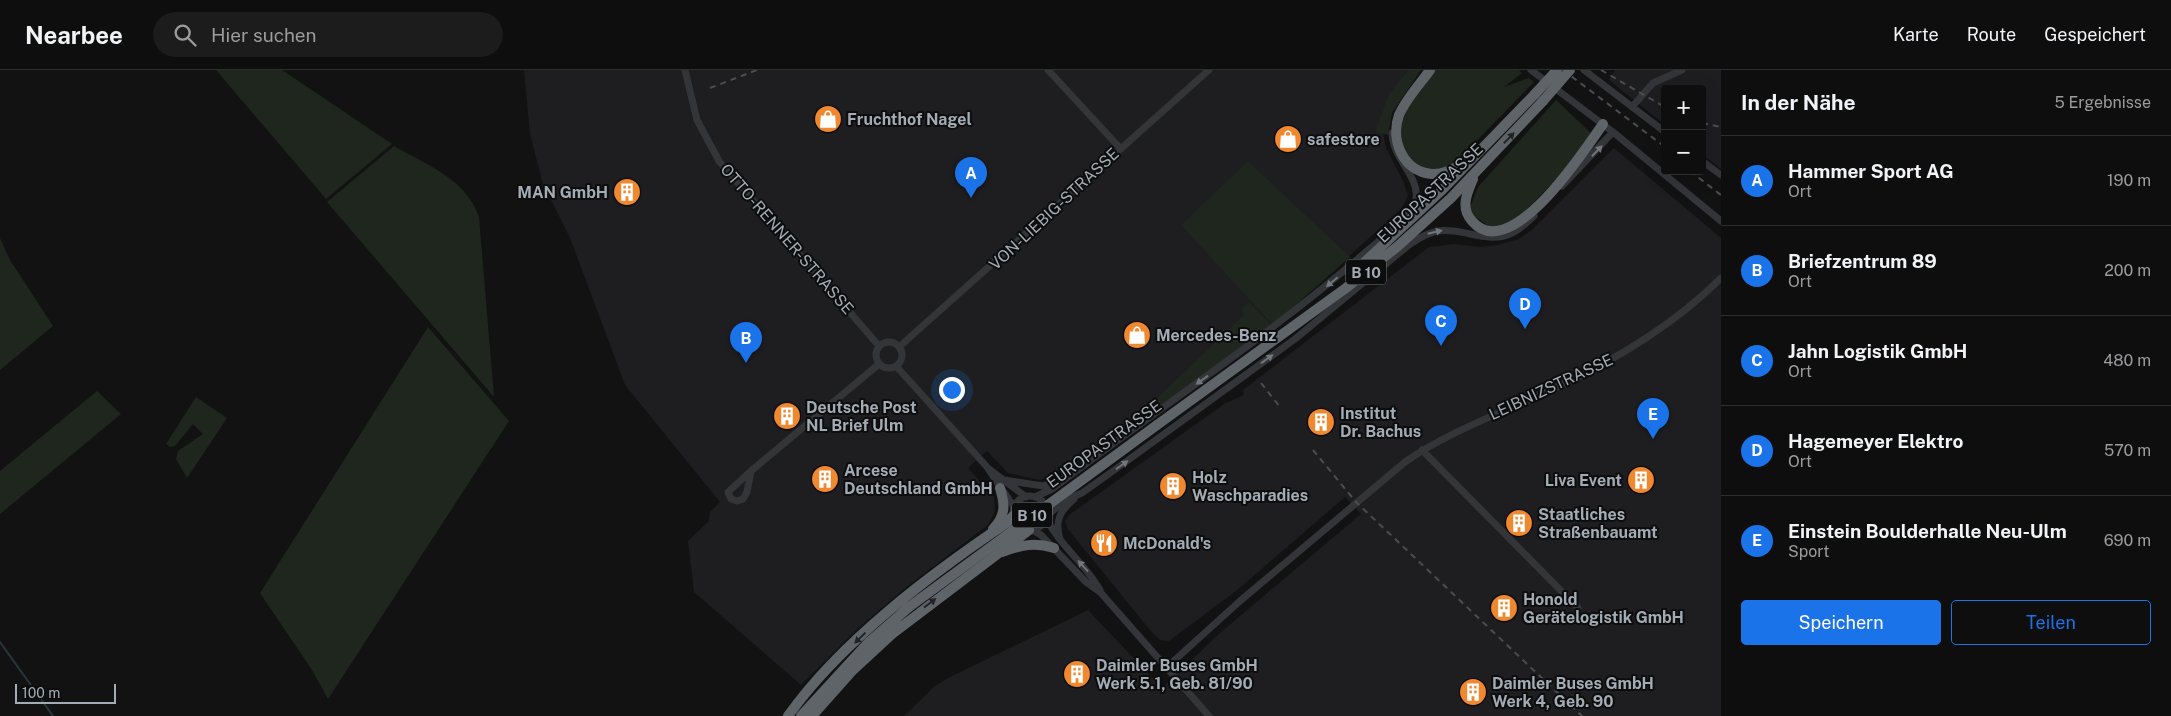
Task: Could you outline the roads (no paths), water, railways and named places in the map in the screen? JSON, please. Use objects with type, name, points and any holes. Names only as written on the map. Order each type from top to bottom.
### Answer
[{"type":"highway","points":[[1430,70],[1399,115],[1396,136],[1401,153],[1413,168],[1432,174],[1451,170],[1474,158]]},
{"type":"highway","name":"EUROPASTRASSE","points":[[801,716],[869,642],[909,607],[1346,288],[1431,218],[1475,173],[1539,98],[1557,70]]},
{"type":"highway","name":"EUROPASTRASSE","points":[[1297,322],[1373,256],[1474,158],[1570,70]]},
{"type":"highway","points":[[1475,173],[1465,204],[1470,219],[1482,230],[1493,232],[1510,229],[1533,210],[1574,167],[1603,124]]},
{"type":"highway","points":[[1381,240],[1430,201]]},
{"type":"highway","name":"B 10","points":[[1393,257],[1431,218]]},
{"type":"highway","name":"B 10","points":[[979,541],[998,524],[1002,517],[1005,503],[1002,484]]},
{"type":"highway","name":"B 10","points":[[788,716],[828,668],[879,620],[923,583],[1008,522],[1014,511]]},
{"type":"highway","points":[[812,716],[853,670],[892,634],[994,555],[1030,530]]},
{"type":"highway","points":[[994,555],[1024,545],[1057,545]]},
{"type":"street","name":"OTTO-RENNER-STRASSE","points":[[686,70],[691,102],[697,120],[719,161],[879,346]]},
{"type":"street","points":[[1048,70],[1120,148]]},
{"type":"street","name":"VON-LIEBIG-STRASSE","points":[[899,347],[1019,242],[1120,148],[1209,70]]},
{"type":"street","name":"EUROPASTRASSE","points":[[1036,497],[1044,494],[1305,305],[1381,240],[1409,212],[1416,198],[1414,182],[1393,146],[1392,126],[1395,114],[1402,101],[1425,70]]},
{"type":"street","points":[[1531,70],[1603,124],[1721,221]]},
{"type":"street","points":[[1584,70],[1662,130]]},
{"type":"street","points":[[1632,107],[1653,83],[1682,70]]},
{"type":"street","name":"EUROPASTRASSE","points":[[1046,517],[1064,500],[1082,493],[1295,339],[1393,257],[1428,233],[1440,230],[1493,238],[1512,233],[1537,213],[1613,132]]},
{"type":"street","points":[[1706,164],[1721,175]]},
{"type":"street","name":"LEIBNIZSTRASSE","points":[[1167,667],[1372,488],[1422,450],[1476,422],[1551,390],[1611,360],[1677,316],[1721,278]]},
{"type":"street","points":[[891,342],[899,347],[901,358],[896,366],[887,368],[879,364],[876,355],[879,346],[891,342]]},
{"type":"street","points":[[751,471],[879,364]]},
{"type":"street","points":[[896,366],[1002,484],[1018,525],[1057,545]]},
{"type":"street","points":[[1422,450],[1578,608]]},
{"type":"street","points":[[1002,484],[1043,486],[1069,476]]},
{"type":"street","points":[[1002,484],[1026,497],[1036,497],[1044,505],[1046,517],[1057,545],[1086,582],[1101,593],[1209,716]]},
{"type":"street","points":[[1057,545],[1060,512],[1082,493]]},
{"type":"street","points":[[1014,511],[1018,502],[1026,497]]},
{"type":"street","points":[[1030,530],[1040,527],[1046,517]]},
{"type":"waterway","points":[[0,642],[53,716]]},
{"type":"railway","points":[[710,88],[757,70]]},
{"type":"railway","points":[[1563,70],[1661,144]]},
{"type":"railway","points":[[1601,70],[1661,105]]},
{"type":"railway","points":[[1706,124],[1721,127]]},
{"type":"railway","points":[[1695,175],[1721,195]]},
{"type":"railway","points":[[1261,383],[1280,407]]},
{"type":"railway","points":[[1313,450],[1356,502],[1582,716]]},
{"type":"place","name":"Fruchthof Nagel","points":[[828,119]]},
{"type":"place","name":"safestore","points":[[1288,139]]},
{"type":"place","name":"MAN GmbH","points":[[627,192]]},
{"type":"place","name":"Hammer Sport AG","points":[[971,198]]},
{"type":"place","name":"Hagemeyer Elektro","points":[[1525,329]]},
{"type":"place","name":"Mercedes-Benz","points":[[1137,335]]},
{"type":"place","name":"Jahn Logistik GmbH","points":[[1441,346]]},
{"type":"place","name":"Briefzentrum 89","points":[[746,363]]},
{"type":"place","name":"Deutsche Post NL Brief Ulm","points":[[787,416]]},
{"type":"place","name":"Institut Dr. Bachus","points":[[1321,422]]},
{"type":"place","name":"Einstein Boulderhalle Neu-Ulm","points":[[1653,439]]},
{"type":"place","name":"Arcese Deutschland GmbH","points":[[825,479]]},
{"type":"place","name":"Liva Event","points":[[1641,480]]},
{"type":"place","name":"Holz Waschparadies","points":[[1173,486]]},
{"type":"place","name":"Staatliches Straßenbauamt","points":[[1519,523]]},
{"type":"place","name":"McDonald's","points":[[1104,543]]},
{"type":"place","name":"Honold Gerätelogistik GmbH","points":[[1504,608]]},
{"type":"place","name":"Daimler Buses GmbH Werk 5.1, Geb. 81/90","points":[[1077,674]]},
{"type":"place","name":"Daimler Buses GmbH Werk 4, Geb. 90","points":[[1473,692]]}]
